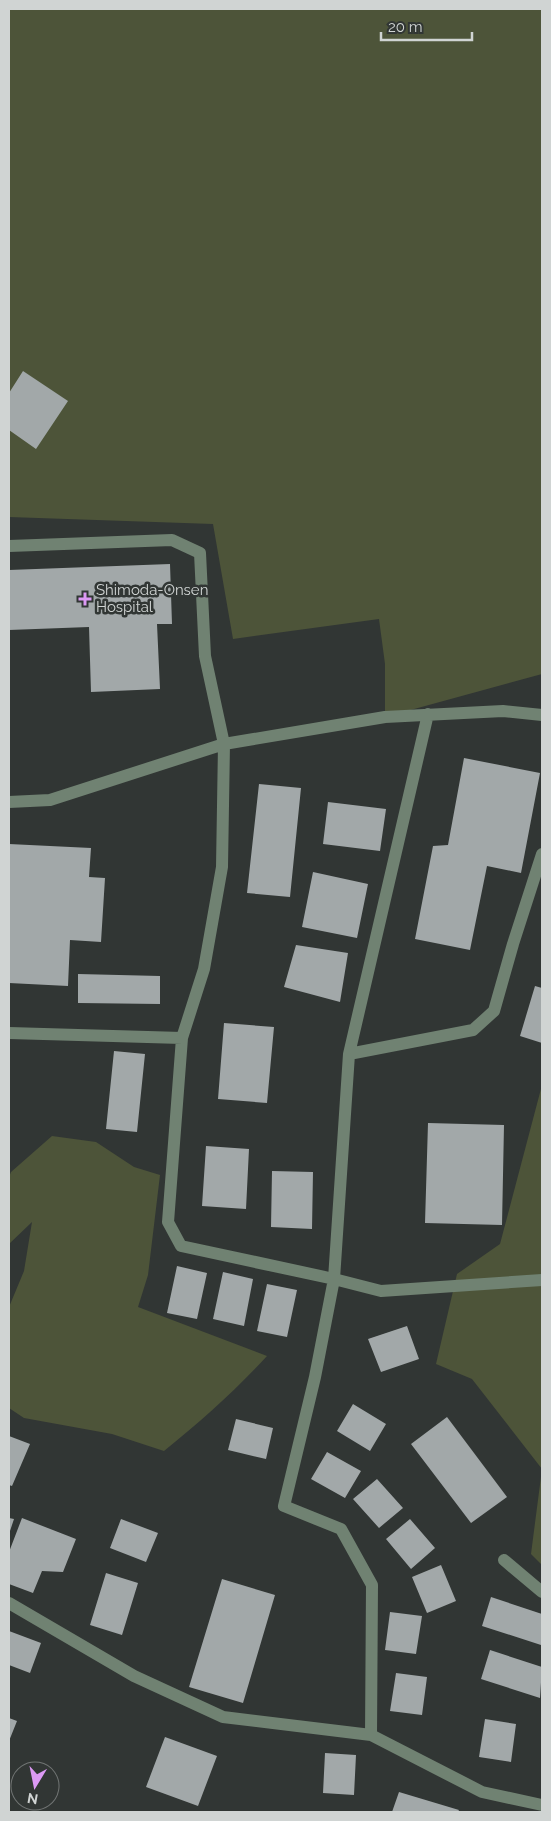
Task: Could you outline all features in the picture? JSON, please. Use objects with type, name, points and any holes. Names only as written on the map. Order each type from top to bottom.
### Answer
[{"type":"street","points":[[9,546],[172,540],[200,553],[205,656],[224,744],[222,867],[204,970],[182,1038],[168,1222],[181,1246],[334,1278],[381,1291],[542,1280]]},
{"type":"street","points":[[9,802],[50,800],[224,744],[385,717],[503,711],[542,715]]},
{"type":"street","points":[[370,1735],[372,1585],[341,1529],[284,1506],[315,1377],[334,1278],[349,1054],[428,714]]},
{"type":"street","points":[[349,1054],[473,1030],[494,1011],[542,854]]},
{"type":"street","points":[[9,1033],[182,1038]]},
{"type":"street","points":[[504,1560],[542,1592]]},
{"type":"street","points":[[9,1603],[134,1676],[223,1717],[370,1735],[482,1792],[542,1805]]},
{"type":"green space","points":[[9,9],[542,9],[542,674],[385,717],[385,664],[379,619],[233,639],[213,524],[9,517]]},
{"type":"green space","points":[[542,1085],[542,1469],[472,1379],[436,1364],[457,1274],[500,1244]]},
{"type":"green space","points":[[52,1136],[96,1142],[134,1167],[160,1175],[148,1275],[138,1307],[267,1356],[217,1405],[164,1451],[112,1434],[24,1418],[9,1408],[9,1307],[24,1271],[32,1222],[9,1244],[9,1177],[11,1172]]},
{"type":"green space","points":[[542,1469],[542,1565],[531,1554]]},
{"type":"building","points":[[23,371],[68,401],[36,449],[9,430],[9,393]]},
{"type":"building","points":[[170,564],[172,624],[157,624],[160,689],[91,692],[89,627],[9,630],[9,570]]},
{"type":"building","points":[[464,758],[540,773],[521,873],[487,866],[470,950],[415,939],[433,846],[448,845]]},
{"type":"building","points":[[259,784],[301,788],[290,897],[247,893]]},
{"type":"building","points":[[328,802],[386,809],[380,851],[323,844]]},
{"type":"building","points":[[9,844],[91,848],[89,877],[105,878],[101,942],[70,940],[68,986],[9,983]]},
{"type":"building","points":[[313,872],[368,884],[357,938],[302,927]]},
{"type":"building","points":[[296,945],[348,953],[340,1002],[284,987]]},
{"type":"building","points":[[78,974],[160,976],[160,1004],[78,1003]]},
{"type":"building","points":[[535,986],[542,988],[542,1043],[520,1036]]},
{"type":"building","points":[[224,1023],[274,1027],[267,1103],[218,1099]]},
{"type":"building","points":[[114,1051],[145,1054],[137,1132],[106,1129]]},
{"type":"building","points":[[428,1123],[504,1125],[502,1225],[425,1223]]},
{"type":"building","points":[[206,1146],[249,1149],[246,1209],[202,1206]]},
{"type":"building","points":[[272,1171],[313,1172],[312,1229],[271,1227]]},
{"type":"building","points":[[177,1266],[207,1273],[197,1319],[167,1313]]},
{"type":"building","points":[[223,1272],[253,1279],[244,1326],[213,1319]]},
{"type":"building","points":[[267,1284],[297,1290],[287,1337],[257,1331]]},
{"type":"building","points":[[407,1326],[419,1359],[381,1372],[368,1339]]},
{"type":"building","points":[[353,1404],[386,1424],[370,1451],[337,1431]]},
{"type":"building","points":[[447,1417],[507,1497],[471,1523],[411,1444]]},
{"type":"building","points":[[236,1419],[273,1428],[266,1459],[228,1450]]},
{"type":"building","points":[[9,1436],[30,1444],[12,1486],[9,1485]]},
{"type":"building","points":[[327,1452],[361,1471],[345,1498],[311,1479]]},
{"type":"building","points":[[377,1479],[403,1508],[379,1528],[353,1499]]},
{"type":"building","points":[[9,1518],[14,1519],[9,1534]]},
{"type":"building","points":[[22,1518],[76,1539],[63,1572],[42,1571],[33,1593],[9,1584],[9,1552]]},
{"type":"building","points":[[121,1519],[158,1533],[146,1562],[110,1548]]},
{"type":"building","points":[[410,1519],[435,1548],[411,1569],[386,1539]]},
{"type":"building","points":[[441,1565],[456,1601],[427,1613],[412,1577]]},
{"type":"building","points":[[106,1573],[138,1583],[122,1635],[90,1625]]},
{"type":"building","points":[[222,1579],[275,1595],[243,1703],[189,1687]]},
{"type":"building","points":[[491,1597],[542,1614],[541,1645],[482,1626]]},
{"type":"building","points":[[390,1612],[422,1616],[416,1654],[385,1650]]},
{"type":"building","points":[[9,1631],[41,1643],[30,1673],[9,1665]]},
{"type":"building","points":[[490,1650],[542,1667],[540,1698],[481,1679]]},
{"type":"building","points":[[396,1673],[427,1677],[422,1715],[390,1711]]},
{"type":"building","points":[[9,1718],[17,1721],[9,1741]]},
{"type":"building","points":[[485,1719],[516,1724],[511,1762],[479,1757]]},
{"type":"building","points":[[165,1737],[217,1756],[198,1806],[146,1787]]},
{"type":"building","points":[[325,1753],[356,1755],[354,1795],[323,1793]]},
{"type":"building","points":[[399,1792],[459,1810],[458,1812],[392,1812]]},
{"type":"place","name":"Shimoda-Onsen Hospital","points":[[85,599]]}]
